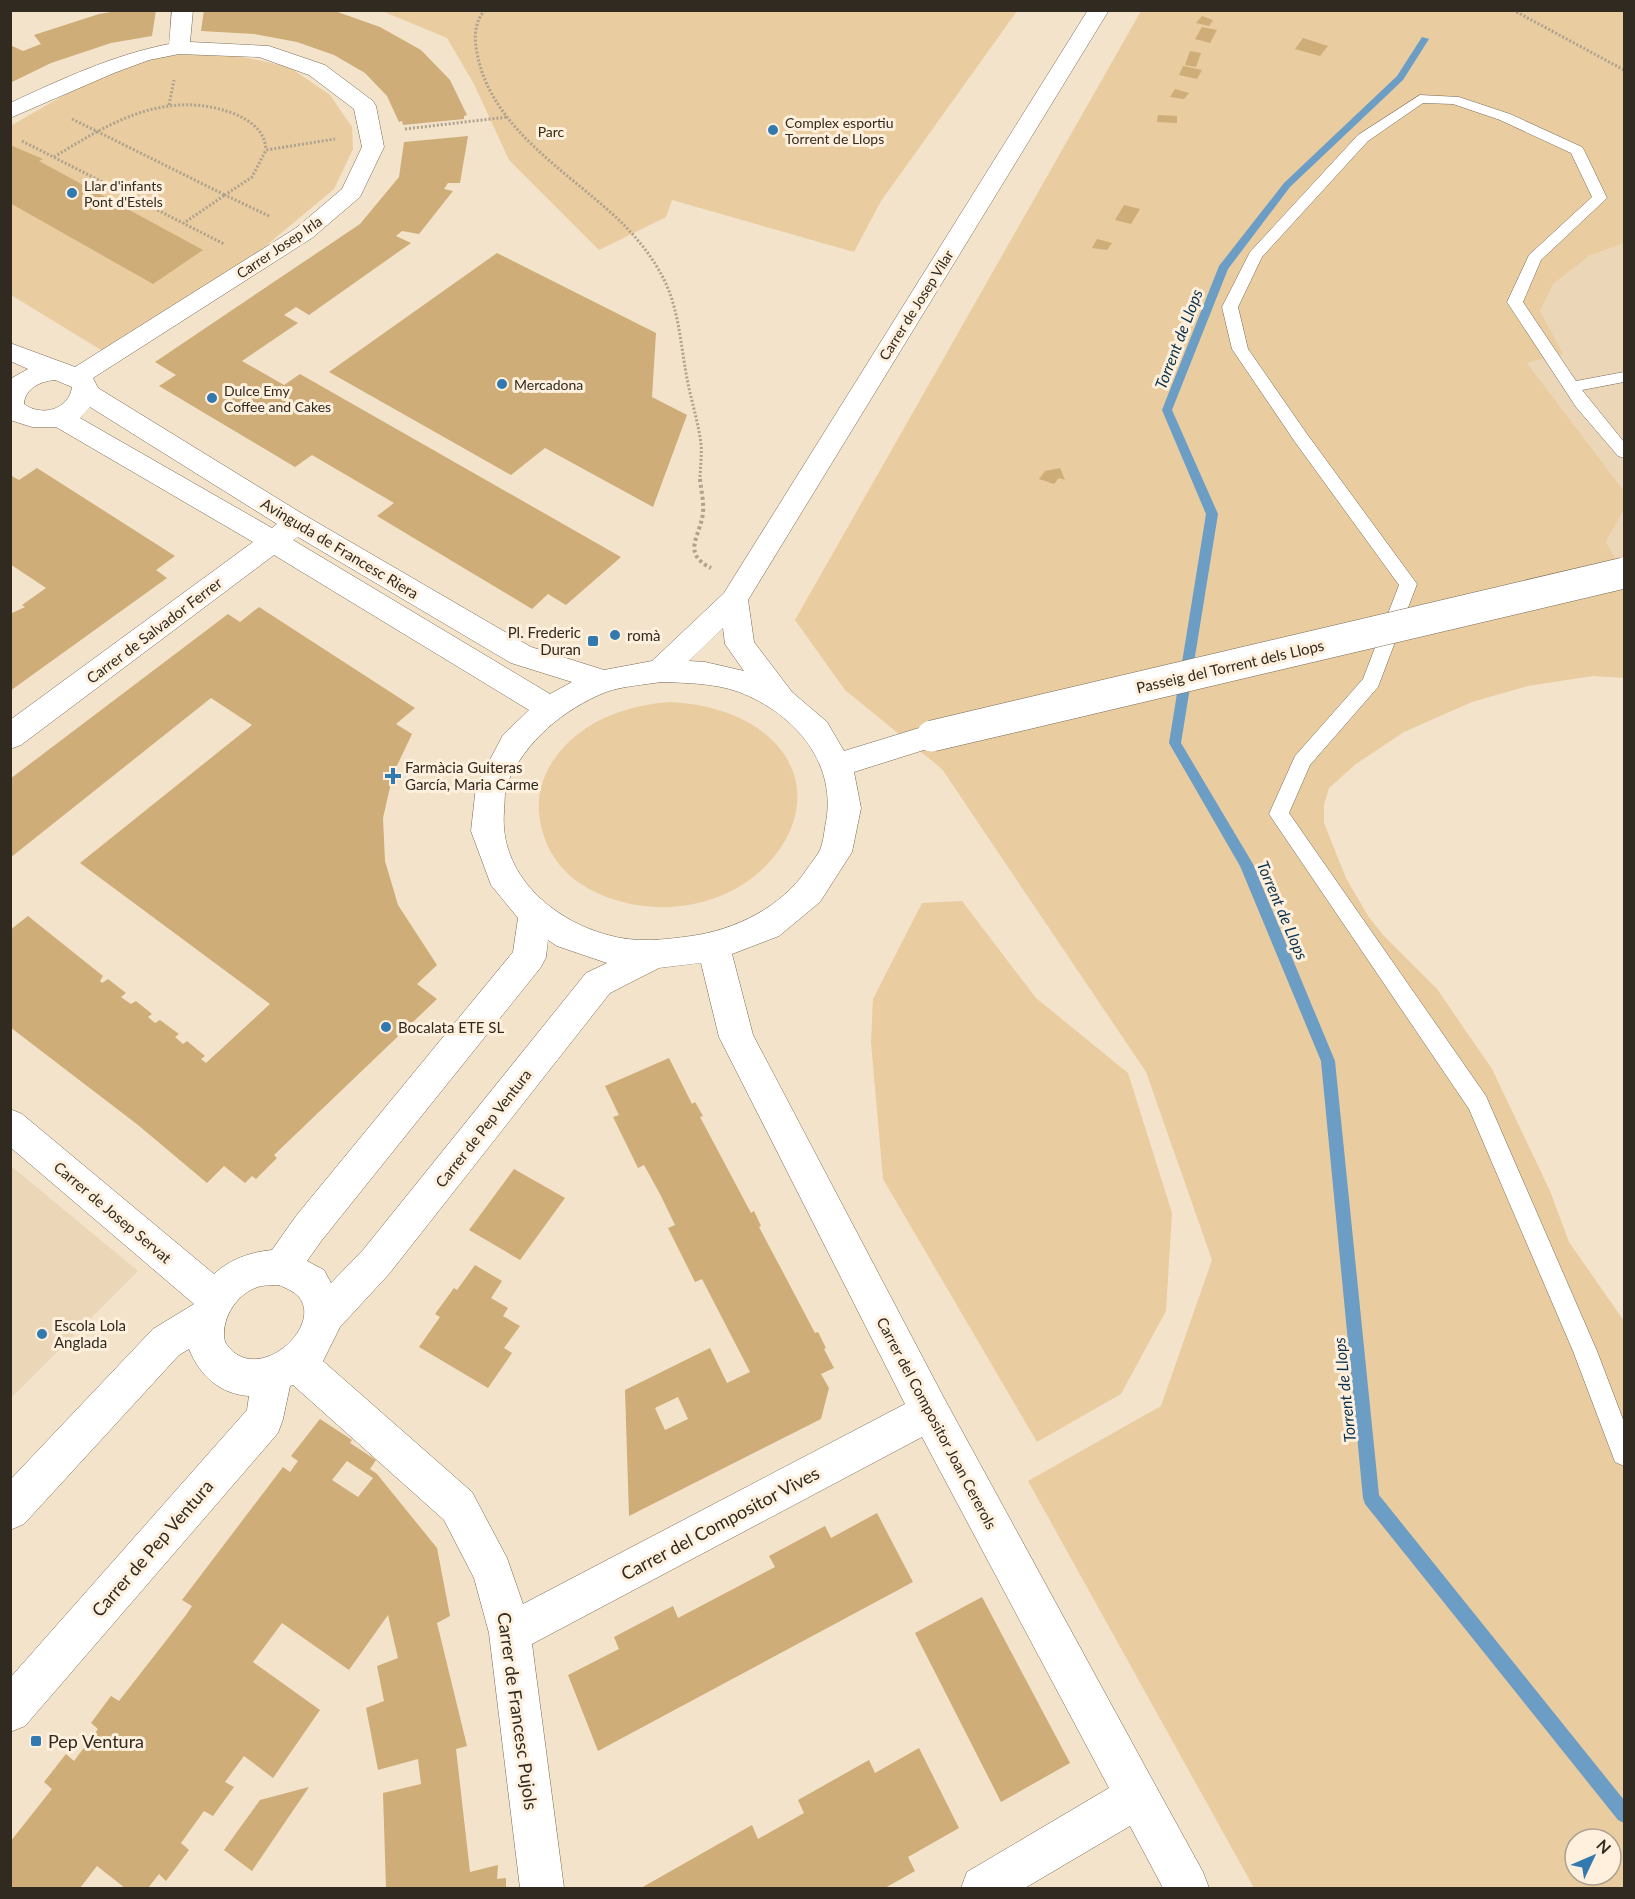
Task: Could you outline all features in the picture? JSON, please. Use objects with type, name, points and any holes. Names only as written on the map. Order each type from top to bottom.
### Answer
[{"type":"street","points":[[179,48],[183,10]]},
{"type":"street","name":"Carrer de Josep Vilar","points":[[661,671],[738,592],[1099,10]]},
{"type":"street","name":"Carrer Josep Irla","points":[[10,111],[115,64],[179,48],[261,51],[317,70],[365,106],[373,147],[352,192],[304,233],[73,380]]},
{"type":"street","name":"Avinguda de Francesc Riera","points":[[10,351],[73,380],[296,523],[521,655],[604,681]]},
{"type":"street","points":[[46,372],[73,380],[77,407],[59,417],[35,420],[12,404],[25,381],[46,372]]},
{"type":"street","name":"Avinguda de Francesc Riera","points":[[59,417],[273,541],[550,708]]},
{"type":"street","name":"Carrer de Salvador Ferrer","points":[[10,737],[296,523]]},
{"type":"street","name":"Passeig del Torrent dels Llops","points":[[837,765],[932,736],[1624,573]]},
{"type":"street","points":[[738,592],[740,644],[783,701],[816,730],[837,765],[845,808],[836,852],[809,893],[767,926],[714,947],[654,955],[610,950],[569,936],[535,915],[502,876],[487,831],[491,786],[514,743],[550,708],[604,681],[661,671],[715,675],[746,683],[783,701]]},
{"type":"street","points":[[282,1267],[309,1228],[529,957],[535,915]]},
{"type":"street","name":"Carrer del Compositor Joan Cererols","points":[[714,947],[736,1037],[930,1412],[1187,1888]]},
{"type":"street","name":"Carrer de Pep Ventura","points":[[324,1317],[376,1262],[598,983],[654,955]]},
{"type":"street","name":"Carrer de Josep Servat","points":[[10,1125],[211,1309]]},
{"type":"street","points":[[10,1510],[166,1342],[211,1309],[226,1287],[244,1274],[262,1268],[282,1267],[300,1272],[313,1284],[322,1298],[324,1317],[319,1336],[308,1353],[285,1369],[254,1379],[236,1376],[220,1367],[210,1354],[206,1337],[211,1309]]},
{"type":"street","name":"Carrer de Pep Ventura","points":[[10,1711],[264,1419],[285,1369]]},
{"type":"street","name":"Carrer de Francesc Pujols","points":[[285,1369],[459,1506],[493,1572],[510,1633],[542,1888]]},
{"type":"street","name":"Carrer del Compositor Vives","points":[[510,1633],[930,1412]]},
{"type":"street","points":[[983,1888],[1138,1796]]},
{"type":"lane","points":[[1624,452],[1582,403],[1515,302],[1534,258],[1600,198],[1577,150],[1505,117],[1454,100],[1420,99],[1363,138],[1255,255],[1230,308],[1240,349],[1301,438],[1408,584],[1371,682],[1302,761],[1280,813],[1478,1103],[1585,1351],[1624,1453]]},
{"type":"lane","points":[[1572,387],[1624,377]]},
{"type":"path","points":[[485,10],[474,32],[476,59],[482,77],[499,105],[556,166],[621,222],[643,246],[662,275],[676,311],[701,446],[700,474],[703,512],[694,550],[699,562],[738,592]]},
{"type":"path","points":[[1513,10],[1624,70]]},
{"type":"path","points":[[34,99],[225,195],[184,222]]},
{"type":"path","points":[[54,157],[95,131],[128,115],[155,107],[205,104],[228,110],[260,129],[266,139],[266,150]]},
{"type":"path","points":[[19,139],[258,262]]},
{"type":"shaded area","points":[[1624,243],[1624,491],[1527,363],[1562,354],[1540,311],[1553,284],[1589,256]]},
{"type":"shaded area","points":[[1624,509],[1624,572],[1606,542]]},
{"type":"shaded area","name":"Escola Lola Anglada","points":[[11,1166],[138,1271],[11,1398]]},
{"type":"green space","name":"Complex esportiu Torrent de Llops","points":[[382,11],[1017,11],[881,201],[854,252],[672,200],[666,217],[599,250],[509,160],[474,84],[447,38]]},
{"type":"green space","points":[[1141,11],[1624,11],[1624,243],[1589,256],[1553,284],[1540,311],[1563,354],[1527,363],[1624,491],[1624,509],[1606,542],[1624,572],[1624,678],[1593,676],[1528,686],[1472,702],[1404,732],[1356,764],[1329,788],[1324,805],[1324,823],[1346,878],[1368,916],[1383,935],[1437,989],[1492,1069],[1550,1191],[1569,1242],[1624,1321],[1624,1888],[1254,1888],[1028,1481],[1161,1406],[1212,1260],[1146,1072],[942,769],[845,690],[795,620]]},
{"type":"green space","points":[[234,55],[289,67],[330,95],[352,127],[353,149],[334,189],[243,265],[106,353],[11,295],[10,126],[77,88],[147,59],[168,56]]},
{"type":"green space","points":[[670,702],[715,709],[736,716],[756,727],[780,748],[793,772],[797,797],[793,822],[782,846],[764,867],[742,885],[715,898],[698,903],[653,907],[606,897],[573,878],[550,850],[543,832],[539,803],[544,777],[553,761],[575,737],[613,714],[641,706]]},
{"type":"green space","points":[[962,901],[1036,998],[1128,1073],[1172,1213],[1166,1311],[1121,1394],[1037,1442],[883,1179],[871,1042],[873,999],[922,903]]},
{"type":"building","points":[[123,10],[156,10],[152,36],[111,43],[51,63],[10,83],[10,45],[23,51],[41,44],[34,35],[99,14]]},
{"type":"building","points":[[204,10],[332,10],[380,27],[421,50],[450,80],[467,115],[464,119],[403,125],[402,121],[399,122],[387,96],[365,73],[334,55],[297,42],[254,34],[201,31]]},
{"type":"building","points":[[1202,16],[1213,20],[1209,26],[1196,23]]},
{"type":"building","points":[[1202,27],[1217,30],[1210,43],[1195,39]]},
{"type":"building","points":[[1303,38],[1328,46],[1320,56],[1295,49]]},
{"type":"building","points":[[1190,51],[1201,53],[1196,67],[1185,65]]},
{"type":"building","points":[[1183,66],[1202,70],[1197,79],[1179,75]]},
{"type":"building","points":[[1175,89],[1189,93],[1184,99],[1170,97]]},
{"type":"building","points":[[1158,115],[1177,116],[1177,123],[1157,122]]},
{"type":"building","points":[[468,136],[460,183],[448,183],[444,189],[453,191],[419,234],[402,231],[396,236],[411,243],[309,315],[296,307],[284,315],[298,323],[242,361],[284,385],[300,374],[621,557],[566,605],[548,594],[532,609],[377,516],[394,503],[312,455],[295,467],[159,386],[176,375],[155,362],[360,224],[399,177],[404,142]]},
{"type":"building","points":[[10,145],[43,159],[39,161],[203,250],[153,284],[10,203]]},
{"type":"building","points":[[1124,205],[1140,209],[1131,224],[1115,220]]},
{"type":"building","points":[[1097,239],[1112,243],[1107,250],[1092,248]]},
{"type":"building","name":"Mercadona","points":[[497,253],[656,333],[652,397],[687,415],[653,507],[545,448],[511,475],[329,372]]},
{"type":"building","points":[[37,468],[175,556],[156,570],[167,578],[10,691],[10,614],[25,607],[22,605],[46,588],[10,564],[10,475],[19,480]]},
{"type":"building","points":[[1060,468],[1065,480],[1059,478],[1054,484],[1039,479],[1045,471]]},
{"type":"building","points":[[259,607],[415,708],[396,724],[412,734],[393,774],[383,818],[385,861],[398,905],[437,965],[417,984],[437,999],[274,1155],[277,1158],[256,1179],[252,1176],[245,1183],[224,1166],[207,1183],[138,1125],[10,1027],[10,930],[28,916],[103,976],[100,981],[102,983],[108,979],[126,993],[121,997],[131,1004],[136,1001],[152,1014],[148,1017],[155,1023],[160,1020],[179,1034],[175,1037],[183,1044],[187,1041],[205,1056],[201,1059],[206,1063],[270,1004],[80,863],[252,725],[211,698],[10,858],[10,779],[228,614],[240,622]]},
{"type":"building","points":[[669,1058],[692,1104],[695,1102],[703,1116],[700,1117],[751,1213],[754,1211],[761,1226],[759,1227],[815,1333],[818,1332],[834,1368],[821,1374],[829,1388],[821,1419],[629,1516],[625,1390],[710,1348],[727,1383],[750,1372],[702,1279],[695,1282],[668,1228],[675,1225],[660,1194],[644,1165],[638,1168],[613,1117],[619,1115],[605,1086]],"holes":[[[678,1397],[688,1419],[665,1430],[655,1408]]]},
{"type":"building","points":[[514,1169],[565,1198],[520,1260],[469,1230]]},
{"type":"building","points":[[475,1265],[502,1281],[491,1298],[508,1308],[503,1316],[520,1326],[504,1348],[512,1353],[488,1388],[419,1347],[440,1317],[435,1314],[454,1288],[457,1290]]},
{"type":"building","points":[[320,1419],[352,1440],[350,1443],[376,1460],[370,1469],[377,1474],[437,1548],[450,1616],[437,1623],[467,1746],[456,1749],[470,1872],[498,1865],[497,1879],[506,1878],[506,1888],[386,1888],[383,1793],[421,1784],[418,1759],[378,1770],[366,1708],[384,1701],[377,1666],[398,1658],[388,1615],[349,1670],[282,1623],[253,1662],[320,1710],[273,1778],[244,1756],[225,1782],[234,1787],[213,1816],[204,1811],[181,1843],[189,1850],[166,1881],[159,1874],[148,1888],[125,1888],[97,1866],[80,1888],[10,1888],[10,1842],[52,1789],[44,1782],[66,1754],[74,1761],[98,1729],[91,1723],[111,1696],[119,1701],[186,1615],[192,1606],[182,1600],[283,1467],[290,1472],[298,1461],[291,1456]],"holes":[[[347,1461],[373,1478],[358,1497],[332,1480]]]},
{"type":"building","points":[[877,1513],[913,1582],[598,1751],[568,1675],[619,1649],[614,1637],[673,1606],[678,1618],[775,1567],[769,1556],[825,1526],[831,1538]]},
{"type":"building","points":[[982,1597],[1070,1763],[1001,1802],[915,1633]]},
{"type":"building","points":[[919,1748],[959,1828],[908,1857],[915,1871],[885,1888],[641,1888],[752,1825],[758,1839],[804,1813],[798,1800],[869,1760],[875,1773]]},
{"type":"building","points":[[309,1787],[252,1871],[224,1850],[260,1800]]},
{"type":"waterway","name":"Torrent de Llops","points":[[1425,39],[1400,78],[1287,185],[1223,268],[1167,410],[1212,514],[1175,743],[1246,864],[1328,1061],[1371,1498],[1624,1814]]},
{"type":"place","name":"Complex esportiu Torrent de Llops","points":[[773,130]]},
{"type":"place","name":"Llar d'infants Pont d'Estels","points":[[72,193]]},
{"type":"place","name":"Mercadona","points":[[502,384]]},
{"type":"place","name":"Dulce Emy Coffee and Cakes","points":[[212,398]]},
{"type":"place","name":"romà","points":[[615,635]]},
{"type":"place","name":"Pl. Frederic Duran","points":[[593,641]]},
{"type":"place","name":"Farmàcia Guiteras García, Maria Carme","points":[[393,776]]},
{"type":"place","name":"Bocalata ETE SL","points":[[386,1027]]},
{"type":"place","name":"Escola Lola Anglada","points":[[42,1334]]},
{"type":"place","name":"Pep Ventura","points":[[36,1741]]},
{"type":"park label","name":"Parc","points":[[551,131]]}]
